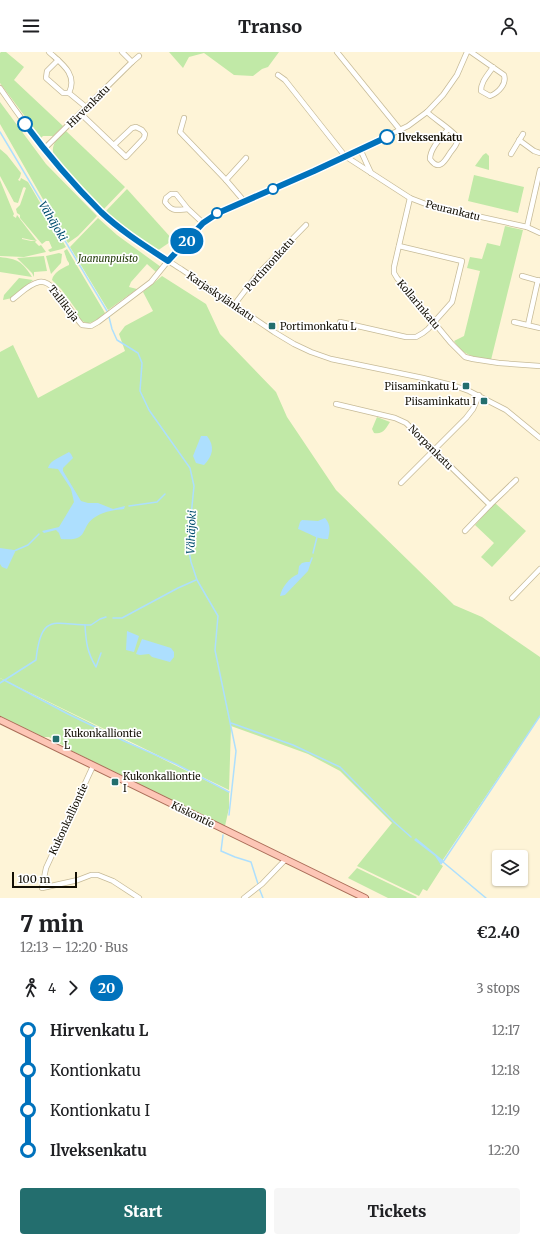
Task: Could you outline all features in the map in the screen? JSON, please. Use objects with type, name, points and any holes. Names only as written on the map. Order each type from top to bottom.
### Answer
[{"type":"main road","name":"Kiskontie","points":[[0,720],[365,898]]},
{"type":"street","points":[[49,52],[68,70],[71,78],[71,88],[69,93]]},
{"type":"street","points":[[122,52],[132,62]]},
{"type":"street","points":[[337,52],[401,130]]},
{"type":"street","name":"Tallikuja","points":[[13,299],[40,281],[49,283],[58,292],[82,325],[91,326],[151,282],[203,223],[218,213],[401,130],[426,112],[437,102],[448,88],[460,68],[467,52]]},
{"type":"street","points":[[471,52],[493,67],[504,75],[505,82],[497,93],[490,96],[481,91],[481,86],[493,67]]},
{"type":"street","name":"Hirvenkatu","points":[[44,149],[139,56]]},
{"type":"street","points":[[58,60],[46,71],[46,78],[63,93],[69,93],[86,107]]},
{"type":"street","name":"Peurankatu","points":[[278,75],[285,80],[345,156],[410,198],[431,206],[527,227],[540,234]]},
{"type":"street","name":"Karjaskylänkatu","points":[[0,88],[44,149],[70,180],[102,213],[127,233],[168,261],[294,344],[331,359],[465,389],[511,414],[540,438]]},
{"type":"street","points":[[426,112],[456,135],[458,140],[443,163],[440,165],[435,164],[430,159],[430,155],[432,150],[448,129]]},
{"type":"street","points":[[80,113],[114,145],[126,156],[144,138],[145,134],[142,130],[136,127],[132,128],[114,145]]},
{"type":"street","points":[[184,118],[180,132],[244,201]]},
{"type":"street","points":[[511,154],[523,134]]},
{"type":"street","points":[[519,140],[534,151],[540,153]]},
{"type":"street","points":[[360,149],[371,173]]},
{"type":"street","points":[[226,180],[246,158]]},
{"type":"street","points":[[527,227],[540,170]]},
{"type":"street","points":[[188,209],[177,210],[169,208],[165,202],[166,198],[171,194],[176,194],[188,209],[203,223]]},
{"type":"street","name":"Kollarinkatu","points":[[410,198],[394,267],[394,274],[461,354],[470,359],[488,362],[540,366]]},
{"type":"street","name":"Portimonkatu","points":[[234,304],[257,275],[306,225]]},
{"type":"street","points":[[340,322],[417,337],[434,322],[452,302],[462,261],[399,246]]},
{"type":"street","points":[[522,276],[539,280],[528,325]]},
{"type":"street","points":[[514,322],[540,328]]},
{"type":"street","points":[[401,482],[466,418],[479,396]]},
{"type":"street","name":"Norpankatu","points":[[336,404],[395,418],[406,423],[490,505]]},
{"type":"street","points":[[465,531],[516,480]]},
{"type":"street","points":[[512,598],[540,569]]},
{"type":"street","name":"Kukonkalliontie","points":[[93,766],[46,868],[42,888],[78,880],[91,875],[98,875],[114,881],[139,898]]},
{"type":"street","points":[[244,898],[262,884],[286,859]]},
{"type":"green space","points":[[1,52],[6,52],[24,67],[14,80],[63,126],[53,136],[43,136],[41,138],[0,83]]},
{"type":"green space","points":[[169,52],[279,52],[268,67],[262,69],[253,76],[234,75],[204,53],[189,57],[183,68]]},
{"type":"green space","points":[[0,102],[46,164],[97,216],[78,236],[68,243],[0,124]]},
{"type":"green space","points":[[66,131],[125,187],[103,210],[54,156],[54,145]]},
{"type":"green space","points":[[0,149],[7,155],[21,173],[18,180],[20,181],[21,178],[28,182],[66,247],[50,252],[48,250],[52,248],[49,241],[42,244],[20,218],[20,215],[17,213],[16,209],[20,205],[26,188],[23,188],[18,203],[14,202],[0,176]]},
{"type":"green space","points":[[486,153],[489,156],[489,170],[475,166]]},
{"type":"green space","points":[[474,175],[524,187],[518,213],[468,201]]},
{"type":"green space","points":[[0,180],[14,214],[13,216],[16,218],[17,215],[36,240],[22,239],[31,241],[37,240],[35,242],[39,246],[41,245],[46,252],[24,257],[0,256]]},
{"type":"green space","points":[[127,189],[173,240],[157,251],[105,212]]},
{"type":"green space","name":"Jaanunpuisto","points":[[98,218],[117,235],[161,267],[156,272],[147,264],[131,282],[129,287],[137,289],[108,310],[70,247]]},
{"type":"green space","points":[[505,226],[523,230],[491,360],[466,353],[454,341],[464,336],[480,271],[467,268],[470,257],[482,259],[487,243],[500,246]]},
{"type":"green space","points":[[67,249],[105,313],[90,323],[83,322],[80,319],[76,314],[78,312],[61,289],[52,280],[56,273],[69,265],[64,251]]},
{"type":"green space","points":[[59,253],[62,254],[61,263],[51,274],[46,256]]},
{"type":"green space","points":[[44,256],[47,271],[34,272],[34,277],[17,258]]},
{"type":"green space","points":[[0,257],[19,262],[25,267],[32,277],[0,272]]},
{"type":"green space","points":[[162,276],[206,304],[220,334],[276,392],[287,417],[336,490],[454,605],[482,617],[540,657],[540,716],[440,864],[443,866],[427,891],[423,889],[419,896],[357,866],[392,823],[340,771],[308,754],[231,726],[229,790],[0,678],[0,352],[13,345],[38,398],[125,351],[119,334],[125,326],[153,311],[143,292]]},
{"type":"green space","points":[[19,278],[33,280],[12,298],[3,300],[4,295]]},
{"type":"green space","points":[[377,417],[390,422],[380,433],[374,433],[372,429]]},
{"type":"green space","points":[[495,503],[526,531],[492,567],[481,557],[494,543],[475,525]]},
{"type":"green space","points":[[0,678],[229,792],[229,808],[225,826],[74,752],[49,737],[43,737],[0,716]]},
{"type":"green space","points":[[357,868],[417,897],[388,898],[348,878]]},
{"type":"water","points":[[201,436],[207,436],[212,447],[211,455],[204,465],[196,463],[193,456]]},
{"type":"water","points":[[69,452],[73,458],[63,468],[63,471],[81,501],[98,503],[113,509],[125,506],[124,509],[100,514],[91,520],[81,536],[71,539],[61,539],[56,530],[44,533],[42,531],[59,527],[74,502],[71,489],[58,469],[48,468],[53,461]]},
{"type":"water","points":[[325,518],[330,528],[328,539],[317,537],[298,529],[302,520],[318,521]]},
{"type":"water","points":[[0,548],[14,550],[15,552],[7,569],[2,567],[0,564]]},
{"type":"water","points":[[306,562],[311,562],[308,571],[285,595],[280,596],[286,583],[298,574],[299,566]]},
{"type":"water","points":[[127,631],[139,636],[134,652],[126,650]]},
{"type":"water","points":[[142,639],[171,648],[174,652],[174,657],[170,662],[152,657],[149,654],[136,654]]},
{"type":"water","points":[[416,838],[444,861],[441,865],[435,856],[414,840]]},
{"type":"waterway","name":"Vähäjoki","points":[[0,132],[107,311]]},
{"type":"waterway","name":"Vähäjoki","points":[[109,317],[117,340],[138,353],[142,363],[140,391],[149,410],[190,468],[194,486],[188,546],[197,580],[218,616],[215,650],[236,751],[229,815]]},
{"type":"waterway","points":[[129,506],[157,502],[165,494]]},
{"type":"waterway","points":[[14,551],[28,545],[39,534]]},
{"type":"waterway","points":[[313,553],[317,537]]},
{"type":"waterway","points":[[310,563],[312,558]]},
{"type":"waterway","points":[[113,618],[122,618],[196,580]]},
{"type":"waterway","points":[[0,683],[36,660],[38,644],[46,627],[59,623],[91,625],[106,617]]},
{"type":"waterway","points":[[85,625],[88,647],[96,667],[101,653]]},
{"type":"waterway","points":[[4,680],[68,714],[176,764],[229,792]]},
{"type":"waterway","points":[[486,898],[443,862],[540,716]]},
{"type":"waterway","points":[[231,723],[293,745],[340,767],[394,822],[411,837]]},
{"type":"waterway","name":"Vähäjoki","points":[[223,835],[221,851],[251,862],[258,884]]},
{"type":"waterway","name":"Vähäjoki","points":[[259,888],[263,898]]},
{"type":"bus line","name":"20","points":[[25,124],[70,180],[102,213],[127,233],[168,261],[203,223],[214,215],[387,137]]},
{"type":"place","name":"Ilveksenkatu","points":[[387,137]]},
{"type":"place","name":"Portimonkatu L","points":[[272,326]]},
{"type":"place","name":"Piisaminkatu L","points":[[466,386]]},
{"type":"place","name":"Piisaminkatu I","points":[[484,401]]},
{"type":"place","name":"Kukonkalliontie L","points":[[56,739]]},
{"type":"place","name":"Kukonkalliontie I","points":[[115,782]]}]
